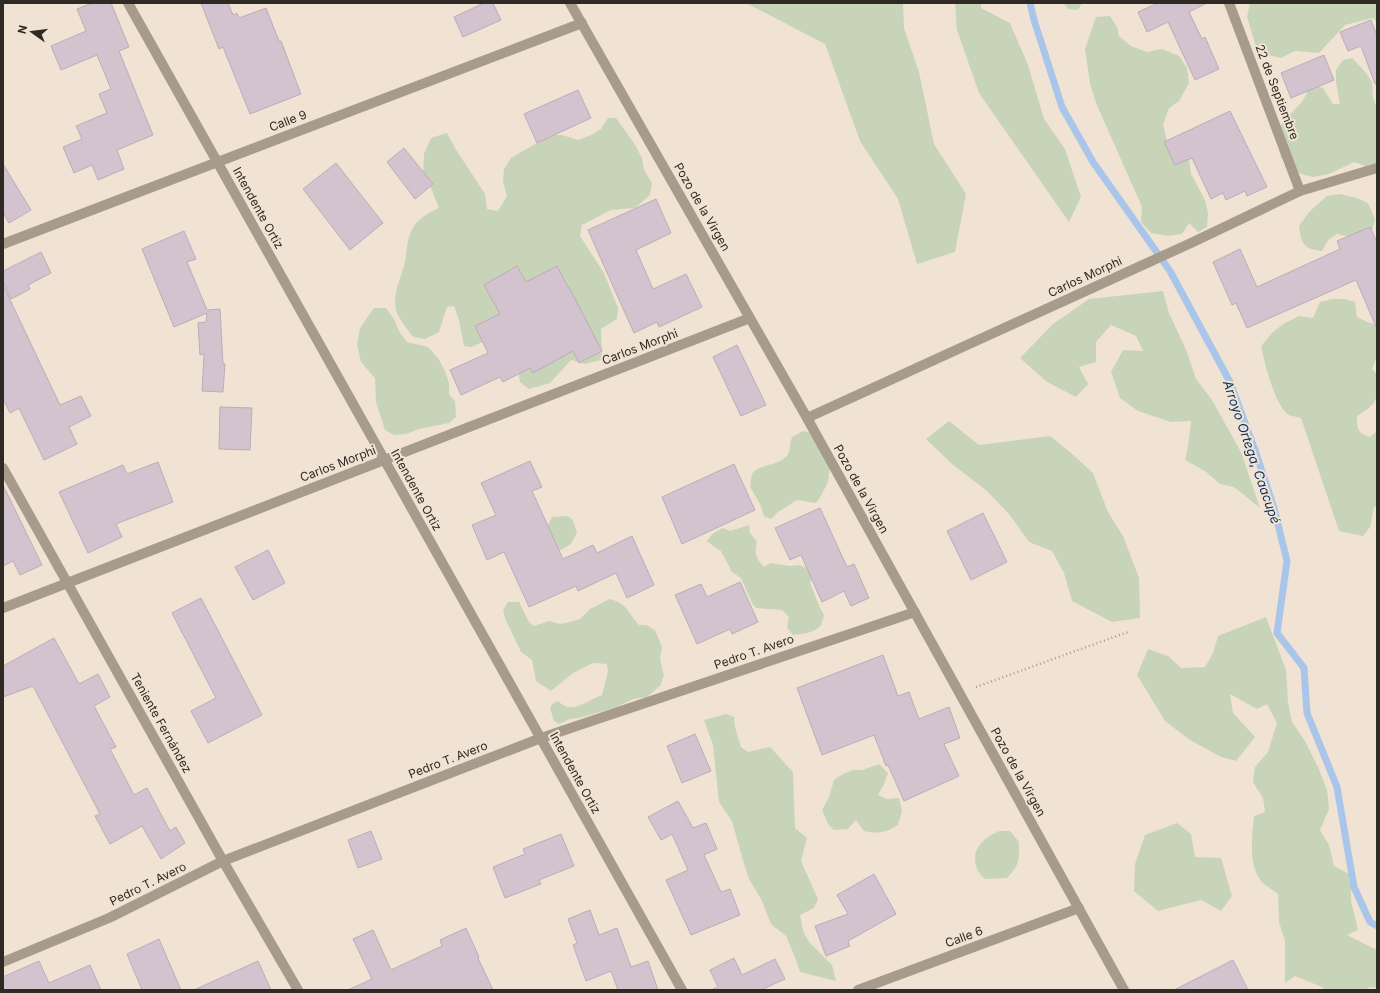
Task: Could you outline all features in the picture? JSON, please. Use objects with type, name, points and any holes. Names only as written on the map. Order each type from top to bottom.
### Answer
[{"type":"street","name":"Intendente Ortiz","points":[[128,3],[682,990]]},
{"type":"street","name":"Pozo de la Virgen","points":[[570,3],[807,418],[1124,990]]},
{"type":"street","name":"22 de Septiembre","points":[[1229,3],[1300,191]]},
{"type":"street","name":"Calle 9","points":[[3,244],[582,23]]},
{"type":"street","name":"Carlos Morphi","points":[[807,418],[1191,243],[1300,191],[1377,168]]},
{"type":"street","name":"Carlos Morphi","points":[[3,608],[750,318]]},
{"type":"street","name":"Teniente Fernández","points":[[3,468],[223,861],[298,990]]},
{"type":"street","name":"Pedro T. Avero","points":[[3,962],[109,918],[223,861],[541,738],[915,612]]},
{"type":"street","name":"Calle 6","points":[[858,990],[1079,908]]},
{"type":"path","points":[[960,693],[1128,632]]},
{"type":"green space","points":[[746,3],[903,3],[904,28],[919,72],[934,144],[966,194],[955,252],[917,264],[898,199],[860,141],[825,44]]},
{"type":"green space","points":[[955,3],[981,3],[981,8],[1010,23],[1028,65],[1044,119],[1065,149],[1081,197],[1069,222],[979,93],[957,30]]},
{"type":"green space","points":[[1064,3],[1082,3],[1078,10],[1068,9]]},
{"type":"green space","points":[[1250,3],[1377,3],[1377,22],[1373,18],[1345,25],[1319,53],[1295,51],[1281,58],[1258,53],[1247,17]]},
{"type":"green space","points":[[1110,16],[1117,27],[1119,36],[1131,46],[1147,52],[1162,49],[1179,56],[1187,68],[1189,83],[1179,101],[1169,108],[1163,125],[1169,148],[1189,159],[1191,174],[1205,200],[1208,213],[1207,227],[1198,232],[1189,223],[1182,234],[1168,236],[1151,233],[1141,222],[1142,207],[1096,103],[1090,83],[1085,49],[1096,17]]},
{"type":"green space","points":[[1352,58],[1372,82],[1373,98],[1377,108],[1377,165],[1365,166],[1354,162],[1329,174],[1313,177],[1301,174],[1281,158],[1277,133],[1282,123],[1302,102],[1309,89],[1316,86],[1323,88],[1333,104],[1340,104],[1336,82],[1336,70],[1343,60]]},
{"type":"green space","points":[[608,118],[616,118],[634,143],[642,158],[644,170],[652,183],[650,195],[635,208],[611,210],[582,225],[580,236],[604,273],[618,308],[617,319],[601,329],[602,360],[585,364],[571,360],[550,383],[529,389],[520,382],[518,371],[483,342],[471,347],[464,346],[459,320],[454,306],[447,307],[439,332],[425,339],[413,337],[397,313],[395,301],[412,230],[422,217],[439,208],[429,183],[423,173],[424,154],[431,138],[447,133],[485,194],[487,209],[498,211],[507,196],[503,182],[504,169],[511,158],[548,135],[562,135],[578,140],[591,135],[601,129]]},
{"type":"green space","points":[[1340,194],[1357,198],[1368,203],[1375,219],[1372,231],[1355,238],[1337,234],[1328,240],[1322,251],[1307,247],[1302,241],[1299,226],[1309,212],[1327,196]]},
{"type":"green space","points":[[1163,291],[1169,313],[1187,352],[1196,379],[1212,400],[1241,452],[1260,508],[1234,487],[1220,484],[1205,471],[1185,460],[1191,421],[1171,422],[1138,411],[1120,398],[1111,372],[1123,350],[1143,351],[1136,336],[1111,325],[1096,342],[1096,362],[1079,367],[1088,384],[1076,397],[1047,382],[1020,358],[1053,324],[1089,299]]},
{"type":"green space","points":[[1332,299],[1344,299],[1355,302],[1357,317],[1377,325],[1377,356],[1372,369],[1377,374],[1376,400],[1370,407],[1357,416],[1358,427],[1362,434],[1370,437],[1377,431],[1377,507],[1374,507],[1370,527],[1363,536],[1339,531],[1301,418],[1289,415],[1279,403],[1271,383],[1261,346],[1272,333],[1283,324],[1299,316],[1313,318],[1320,302]]},
{"type":"green space","points":[[374,308],[386,308],[394,319],[400,333],[407,342],[428,347],[438,358],[449,383],[449,394],[455,401],[456,417],[449,423],[419,429],[406,434],[394,435],[385,430],[376,402],[375,378],[361,362],[357,344],[360,328]]},
{"type":"green space","points":[[949,421],[979,445],[1050,436],[1093,473],[1108,512],[1123,536],[1139,578],[1140,618],[1112,622],[1072,601],[1064,573],[1052,551],[1029,542],[1009,514],[987,491],[952,464],[926,439]]},
{"type":"green space","points":[[803,431],[813,433],[831,460],[828,482],[816,503],[797,500],[778,512],[771,519],[764,516],[760,504],[750,487],[752,474],[759,468],[776,463],[786,457],[789,452],[792,437]]},
{"type":"green space","points":[[568,516],[573,520],[577,533],[571,544],[561,550],[548,543],[546,529],[552,517]]},
{"type":"green space","points":[[749,525],[750,533],[757,542],[756,555],[764,567],[771,563],[790,566],[799,565],[807,568],[812,576],[810,583],[824,615],[821,625],[815,630],[808,633],[793,635],[787,627],[789,617],[782,610],[756,608],[752,603],[741,578],[732,572],[721,551],[707,541],[712,534],[723,528],[730,531]]},
{"type":"green space","points":[[610,599],[624,606],[639,625],[646,625],[655,630],[662,647],[660,659],[664,675],[660,686],[647,697],[633,699],[617,707],[579,718],[570,719],[559,724],[554,721],[550,708],[552,704],[558,701],[563,705],[574,707],[602,695],[608,671],[607,664],[593,663],[573,673],[551,691],[536,681],[532,660],[521,652],[505,618],[503,610],[508,602],[519,602],[529,622],[534,626],[549,621],[560,624],[580,619],[590,609]]},
{"type":"green space","points":[[1266,617],[1286,670],[1288,702],[1292,722],[1305,741],[1318,767],[1327,790],[1329,809],[1320,830],[1329,845],[1334,866],[1351,875],[1351,901],[1358,930],[1347,935],[1377,950],[1377,988],[1368,987],[1370,990],[1325,990],[1322,987],[1295,976],[1285,983],[1285,941],[1279,922],[1278,894],[1261,881],[1254,866],[1252,850],[1254,816],[1265,812],[1263,798],[1253,782],[1255,767],[1268,752],[1277,723],[1267,704],[1257,709],[1230,694],[1233,713],[1255,737],[1236,761],[1221,757],[1190,740],[1165,721],[1137,675],[1148,649],[1168,656],[1181,668],[1205,667],[1213,653],[1218,636]]},
{"type":"green space","points":[[726,714],[734,717],[735,727],[741,747],[748,752],[770,747],[793,772],[795,828],[807,838],[801,861],[818,899],[814,908],[800,915],[803,931],[809,942],[832,965],[836,981],[800,972],[786,936],[771,924],[761,899],[749,879],[732,821],[719,802],[713,745],[704,720]]},
{"type":"green space","points":[[879,764],[888,773],[878,795],[887,799],[899,798],[902,811],[898,825],[889,830],[878,833],[869,832],[864,831],[856,820],[848,829],[834,830],[828,824],[822,810],[829,797],[834,780],[853,770],[862,770]]},
{"type":"green space","points":[[1177,823],[1191,834],[1195,857],[1221,858],[1232,896],[1221,911],[1201,900],[1158,911],[1134,891],[1135,864],[1145,835]]},
{"type":"green space","points":[[1000,831],[1010,831],[1019,842],[1018,862],[1007,878],[985,879],[977,868],[975,860],[977,849],[989,836]]},
{"type":"building","points":[[92,3],[111,3],[129,47],[119,51],[153,135],[117,150],[124,169],[98,180],[92,165],[74,173],[63,147],[82,139],[76,126],[107,113],[99,94],[111,89],[97,55],[61,70],[51,46],[86,31],[77,9]]},
{"type":"building","points":[[201,3],[228,3],[233,15],[237,13],[239,18],[266,8],[279,41],[281,41],[301,94],[250,114],[223,47],[219,49]]},
{"type":"building","points":[[484,3],[493,3],[501,20],[463,37],[454,17]]},
{"type":"building","points":[[1158,3],[1207,3],[1189,12],[1202,39],[1205,37],[1219,69],[1195,80],[1168,22],[1147,32],[1138,12]]},
{"type":"building","points":[[1371,20],[1377,36],[1377,84],[1375,84],[1361,46],[1348,51],[1340,32]]},
{"type":"building","points":[[1324,55],[1334,80],[1291,98],[1281,73]]},
{"type":"building","points":[[578,90],[591,118],[537,143],[524,114]]},
{"type":"building","points":[[1230,111],[1267,187],[1247,196],[1245,191],[1226,200],[1223,193],[1211,199],[1192,158],[1175,165],[1164,142]]},
{"type":"building","points":[[404,148],[433,184],[415,199],[387,162]]},
{"type":"building","points":[[336,163],[383,223],[350,250],[303,189]]},
{"type":"building","points":[[3,164],[31,210],[9,223],[3,213]]},
{"type":"building","points":[[656,199],[671,233],[636,250],[653,289],[686,274],[702,307],[659,327],[657,322],[634,333],[588,230]]},
{"type":"building","points":[[1370,227],[1377,242],[1377,329],[1356,280],[1247,328],[1236,303],[1232,305],[1213,262],[1240,249],[1257,287],[1340,249],[1337,241]]},
{"type":"building","points":[[184,231],[196,259],[187,262],[207,310],[220,309],[223,364],[225,364],[223,392],[202,391],[204,354],[200,355],[198,323],[206,322],[207,313],[174,327],[142,249]]},
{"type":"building","points":[[41,252],[51,273],[28,285],[30,289],[11,299],[3,281],[3,271]]},
{"type":"building","points":[[517,266],[526,282],[557,266],[602,351],[579,363],[573,351],[533,373],[530,368],[503,382],[500,377],[461,395],[450,370],[488,353],[475,326],[500,314],[484,285]]},
{"type":"building","points":[[3,285],[60,405],[81,396],[91,416],[69,427],[77,444],[44,460],[19,408],[10,413],[3,399]]},
{"type":"building","points":[[737,345],[766,405],[741,416],[713,357]]},
{"type":"building","points":[[220,407],[252,408],[250,450],[219,449]]},
{"type":"building","points":[[530,461],[542,487],[532,491],[563,559],[593,545],[597,553],[632,536],[654,585],[627,598],[616,573],[578,591],[576,586],[529,607],[504,552],[487,560],[472,525],[496,515],[481,483]]},
{"type":"building","points":[[158,462],[173,502],[116,524],[122,537],[88,553],[59,492],[123,465],[127,474]]},
{"type":"building","points":[[734,464],[755,510],[682,544],[662,497]]},
{"type":"building","points":[[3,485],[42,565],[20,575],[13,561],[3,566]]},
{"type":"building","points":[[820,508],[847,567],[854,564],[869,598],[851,606],[844,591],[822,602],[801,555],[790,560],[775,528]]},
{"type":"building","points":[[983,513],[1007,562],[971,580],[947,531]]},
{"type":"building","points":[[268,550],[285,583],[253,600],[235,567]]},
{"type":"building","points":[[740,582],[758,622],[732,634],[730,629],[697,644],[675,595],[701,584],[707,597]]},
{"type":"building","points":[[201,598],[262,715],[208,743],[191,711],[216,698],[172,613]]},
{"type":"building","points":[[54,638],[79,684],[98,674],[110,697],[94,706],[116,747],[110,749],[134,795],[147,788],[170,831],[176,827],[185,843],[161,859],[142,826],[110,844],[95,816],[100,814],[33,686],[3,697],[3,666]]},
{"type":"building","points":[[883,655],[898,696],[909,692],[919,719],[949,707],[960,738],[944,744],[959,776],[904,801],[888,765],[886,766],[874,735],[822,755],[797,688]]},
{"type":"building","points":[[695,734],[711,771],[682,783],[667,746]]},
{"type":"building","points":[[678,801],[693,828],[706,823],[717,849],[704,855],[721,892],[730,889],[740,915],[691,935],[666,880],[688,870],[672,834],[661,840],[648,817]]},
{"type":"building","points":[[371,831],[382,859],[358,868],[348,840]]},
{"type":"building","points":[[561,834],[574,866],[539,880],[541,884],[505,898],[493,867],[525,854],[523,849]]},
{"type":"building","points":[[874,874],[896,914],[848,941],[850,946],[826,956],[815,926],[848,914],[837,895]]},
{"type":"building","points":[[590,910],[599,935],[617,928],[631,967],[648,961],[658,990],[618,990],[611,971],[586,981],[573,945],[577,943],[568,919]]},
{"type":"building","points":[[466,928],[493,990],[348,990],[372,979],[353,939],[373,930],[391,970],[442,946],[440,940]]},
{"type":"building","points":[[159,939],[181,990],[142,990],[127,954]]},
{"type":"building","points":[[734,958],[742,975],[775,959],[785,979],[761,990],[711,990],[718,987],[710,970]]},
{"type":"building","points":[[1233,960],[1248,990],[1174,990]]},
{"type":"building","points":[[39,961],[49,983],[90,965],[101,990],[3,990],[3,977]]},
{"type":"building","points":[[258,961],[271,990],[194,990]]},
{"type":"waterway","name":"Arroyo Ortega, Caacupé","points":[[1030,3],[1062,107],[1093,162],[1170,271],[1230,382],[1274,508],[1287,561],[1277,633],[1304,668],[1307,713],[1337,787],[1354,887],[1370,922],[1377,926]]}]
